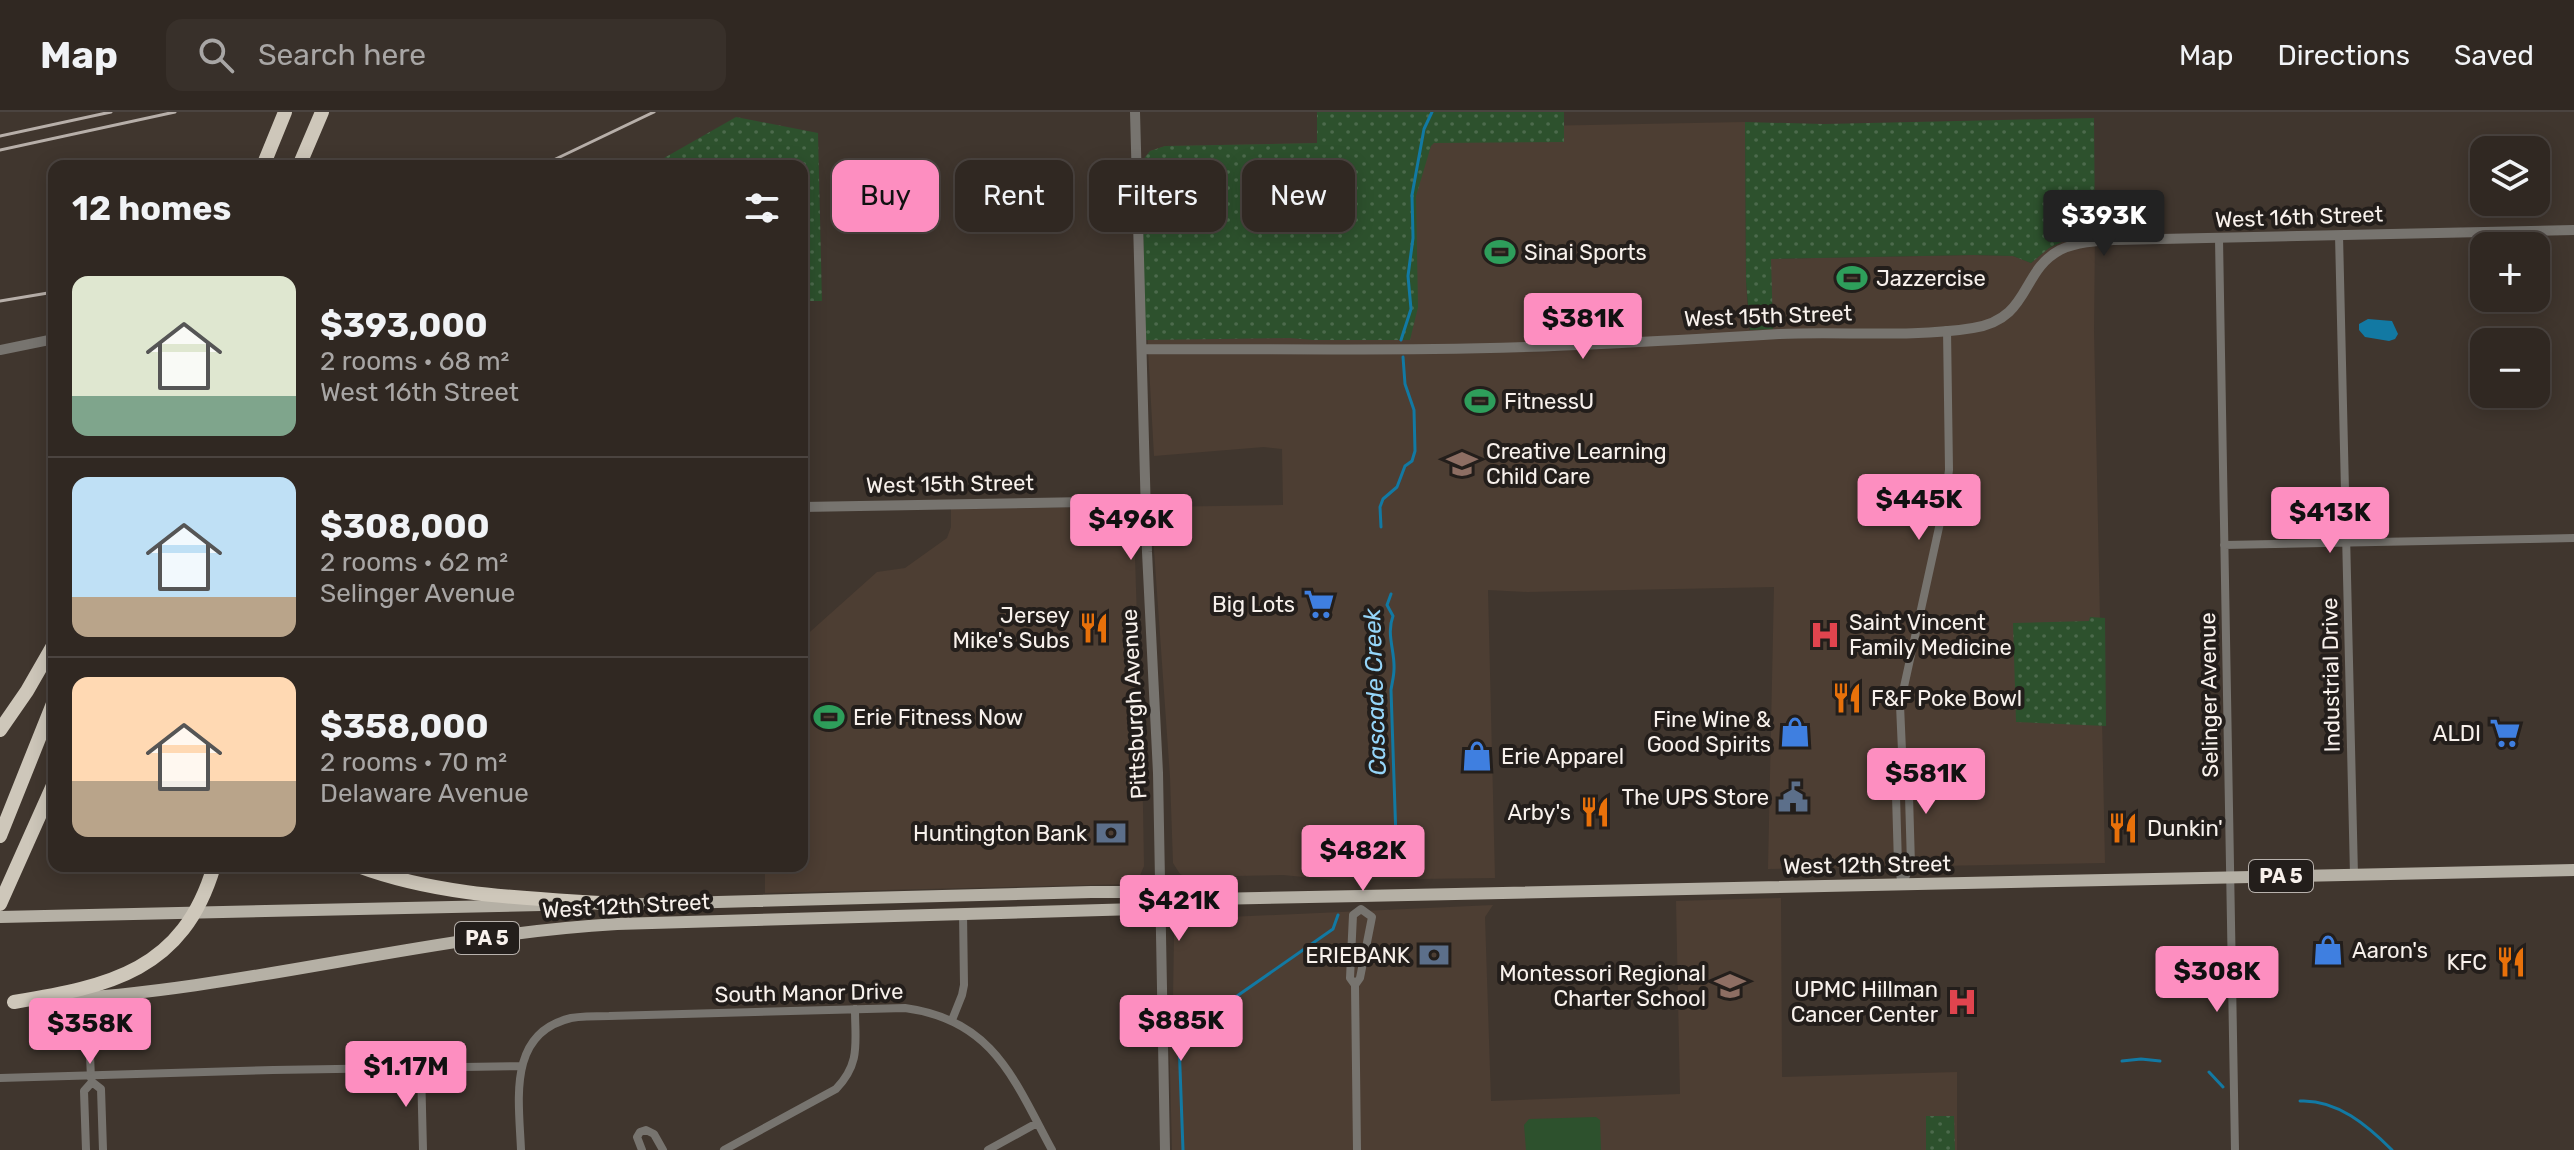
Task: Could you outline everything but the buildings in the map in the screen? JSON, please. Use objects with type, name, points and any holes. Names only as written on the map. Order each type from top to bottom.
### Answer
[{"type":"highway","points":[[265,160],[285,112]]},
{"type":"highway","points":[[302,160],[322,112]]},
{"type":"highway","points":[[0,730],[48,654]]},
{"type":"highway","points":[[0,836],[48,716]]},
{"type":"highway","points":[[0,904],[48,796]]},
{"type":"highway","points":[[7,1002],[99,985],[142,966],[169,946],[189,924],[204,898],[212,872]]},
{"type":"highway","points":[[377,872],[412,883],[465,893],[616,904]]},
{"type":"main road","name":"West 12th Street","points":[[0,917],[1091,892],[1136,892],[1161,900],[1361,903],[1902,884],[2574,870]]},
{"type":"main road","name":"West 12th Street","points":[[7,1002],[104,997],[200,986],[556,928],[1137,909],[1161,900]]},
{"type":"street","name":"Pittsburgh Avenue","points":[[1135,112],[1161,900],[1165,1150]]},
{"type":"street","name":"West 16th Street","points":[[2009,313],[2043,264],[2058,251],[2070,246],[2114,240],[2574,230]]},
{"type":"street","name":"Industrial Drive","points":[[2339,235],[2354,875]]},
{"type":"street","name":"Selinger Avenue","points":[[2219,239],[2235,1150]]},
{"type":"street","name":"West 15th Street","points":[[1142,349],[1446,349],[1947,330],[1986,325],[2009,313]]},
{"type":"street","points":[[1902,884],[1911,864],[1908,760],[1902,751],[1901,695],[1949,470],[1947,330]]},
{"type":"street","points":[[0,350],[48,340]]},
{"type":"street","name":"West 15th Street","points":[[808,507],[1146,501]]},
{"type":"street","points":[[2224,545],[2574,538]]},
{"type":"street","points":[[1355,985],[1360,978],[1372,917],[1361,903],[1353,917],[1350,978],[1355,985],[1357,1150]]},
{"type":"street","points":[[952,1020],[964,985],[963,913]]},
{"type":"street","name":"South Manor Drive","points":[[521,1066],[533,1043],[547,1029],[580,1017],[905,1008],[952,1020],[979,1037],[998,1056],[1052,1150]]},
{"type":"street","points":[[724,1150],[836,1089],[845,1080],[856,1055],[855,1009]]},
{"type":"street","points":[[86,1150],[84,1091],[91,1079],[89,1033]]},
{"type":"street","points":[[0,1078],[91,1079],[521,1066],[521,1150]]},
{"type":"street","points":[[421,1068],[423,1150]]},
{"type":"street","points":[[91,1079],[101,1089],[103,1150]]},
{"type":"street","points":[[988,1150],[1037,1123]]},
{"type":"street","points":[[642,1150],[637,1137],[646,1130],[654,1134],[663,1150]]},
{"type":"shaded area","points":[[1745,122],[1749,330],[1773,328],[1770,259],[1973,255],[2013,256],[2031,263],[2049,248],[2066,240],[2095,233],[2094,331],[2105,863],[1768,869],[1774,587],[1527,592],[1488,590],[1495,878],[1334,880],[1283,875],[1187,877],[1180,874],[1173,863],[1151,507],[1283,505],[1282,449],[1264,447],[1154,456],[1144,232],[1226,232],[1226,160],[1143,160],[1150,151],[1165,146],[1317,143],[1479,127]]},
{"type":"shaded area","points":[[1114,507],[1124,512],[1134,526],[1144,866],[1139,878],[1131,884],[765,893],[765,872],[808,872],[808,634],[877,572],[905,568],[947,538],[951,527],[951,509]]},
{"type":"shaded area","points":[[1781,898],[1782,1077],[1957,1072],[1957,1150],[1172,1150],[1169,1033],[1174,936],[1177,926],[1186,919],[1493,905],[1485,917],[1491,1101],[1680,1094],[1676,901]]},
{"type":"green space","points":[[1317,112],[1564,112],[1564,142],[1434,143],[1431,146],[1416,196],[1418,307],[1410,340],[1145,340],[1143,232],[1226,232],[1226,160],[1143,160],[1150,151],[1165,146],[1317,143]]},
{"type":"green space","points":[[736,117],[818,133],[822,301],[808,301],[808,160],[661,160]]},
{"type":"green space","points":[[2094,118],[2095,233],[2066,240],[2049,248],[2031,263],[2013,256],[1973,255],[1771,259],[1773,329],[1750,330],[1746,281],[1745,122],[1824,124]]},
{"type":"green space","points":[[2090,617],[2105,618],[2106,726],[2016,722],[2013,623],[2089,621]]},
{"type":"green space","points":[[1926,1116],[1954,1116],[1955,1150],[1926,1150]]},
{"type":"green space","points":[[1596,1117],[1600,1120],[1601,1150],[1526,1150],[1524,1125],[1529,1119]]},
{"type":"water","points":[[2368,319],[2392,321],[2398,334],[2395,339],[2365,337],[2359,330],[2359,324]]},
{"type":"waterway","name":"Cascade Creek","points":[[1401,340],[1411,309],[1408,276],[1413,238],[1412,195],[1424,129],[1432,112]]},
{"type":"waterway","name":"Cascade Creek","points":[[1381,527],[1380,507],[1383,499],[1397,487],[1415,451],[1414,410],[1405,384],[1403,357]]},
{"type":"waterway","name":"Cascade Creek","points":[[1363,858],[1384,843],[1393,847],[1396,839],[1391,690],[1394,669],[1390,629],[1393,616],[1387,605],[1391,594]]},
{"type":"waterway","name":"Cascade Creek","points":[[1183,1150],[1179,1041],[1194,1026],[1333,929],[1338,915]]},
{"type":"waterway","points":[[2122,1061],[2160,1061]]},
{"type":"waterway","points":[[2209,1072],[2223,1087]]},
{"type":"waterway","points":[[2300,1101],[2327,1104],[2339,1109],[2362,1123],[2392,1150]]},
{"type":"railway","points":[[0,136],[111,112]]},
{"type":"railway","points":[[0,150],[175,112]]},
{"type":"railway","points":[[554,160],[654,112]]},
{"type":"railway","points":[[0,301],[48,293]]},
{"type":"place","name":"Sinai Sports","points":[[1500,252]]},
{"type":"place","name":"Jazzercise","points":[[1852,278]]},
{"type":"place","name":"FitnessU","points":[[1480,401]]},
{"type":"place","name":"Creative Learning Child Care","points":[[1462,464]]},
{"type":"place","name":"Big Lots","points":[[1319,604]]},
{"type":"place","name":"Jersey Mike's Subs","points":[[1094,628]]},
{"type":"place","name":"Saint Vincent Family Medicine","points":[[1825,635]]},
{"type":"place","name":"F&F Poke Bowl","points":[[1847,698]]},
{"type":"place","name":"Erie Fitness Now","points":[[829,717]]},
{"type":"place","name":"Fine Wine & Good Spirits","points":[[1795,732]]},
{"type":"place","name":"ALDI","points":[[2505,733]]},
{"type":"place","name":"Erie Apparel","points":[[1477,756]]},
{"type":"place","name":"The UPS Store","points":[[1793,797]]},
{"type":"place","name":"Arby's","points":[[1595,812]]},
{"type":"place","name":"Dunkin'","points":[[2123,828]]},
{"type":"place","name":"Huntington Bank","points":[[1111,833]]},
{"type":"place","name":"Aaron's","points":[[2328,950]]},
{"type":"place","name":"ERIEBANK","points":[[1434,955]]},
{"type":"place","name":"KFC","points":[[2511,962]]},
{"type":"place","name":"Montessori Regional Charter School","points":[[1730,986]]},
{"type":"place","name":"UPMC Hillman Cancer Center","points":[[1962,1002]]}]
